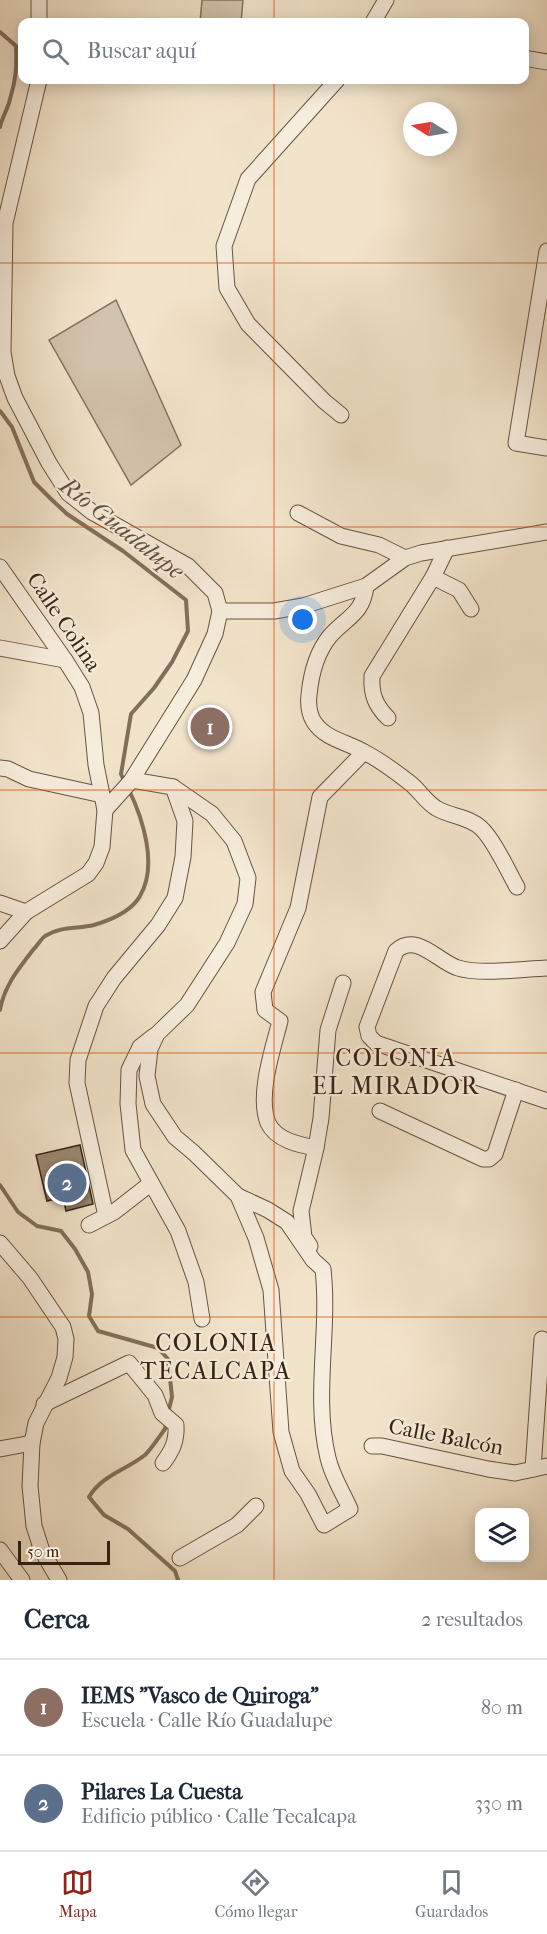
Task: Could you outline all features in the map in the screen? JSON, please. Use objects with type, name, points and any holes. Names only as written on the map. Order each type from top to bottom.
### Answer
[{"type":"street","points":[[39,0],[39,18]]},
{"type":"street","points":[[376,18],[386,0]]},
{"type":"street","points":[[529,59],[547,62]]},
{"type":"street","points":[[0,768],[103,802],[128,785],[194,680],[214,634],[220,611],[215,594],[188,566],[92,512],[68,493],[49,463],[7,376],[3,352],[5,223],[38,84]]},
{"type":"street","points":[[332,84],[248,179],[224,246],[227,288],[248,324],[324,401],[341,415]]},
{"type":"street","points":[[547,251],[516,443],[547,448]]},
{"type":"street","points":[[298,513],[341,537],[379,545],[405,558]]},
{"type":"street","points":[[220,611],[274,611],[303,606],[366,586],[405,558],[447,548],[547,532]]},
{"type":"street","points":[[388,718],[374,701],[371,687],[372,675],[433,577],[447,548]]},
{"type":"street","name":"Calle Colina","points":[[0,567],[82,687],[91,713],[96,765],[103,802],[102,848],[96,863],[88,874],[26,912],[0,941]]},
{"type":"street","points":[[433,577],[459,590],[471,609]]},
{"type":"street","points":[[366,586],[361,607],[329,638],[313,666],[309,710],[314,722],[328,735],[364,752],[411,784],[436,808],[471,820],[484,831],[517,887]]},
{"type":"street","points":[[0,648],[65,660]]},
{"type":"street","points":[[316,1148],[298,1145],[288,1140],[278,1134],[268,1123],[265,1102],[268,1069],[280,1021],[265,1010],[263,992],[298,908],[320,797],[364,752]]},
{"type":"street","points":[[128,785],[173,787],[212,814],[234,841],[248,878],[245,904],[227,943],[187,1005],[140,1047],[129,1070],[128,1104],[133,1150],[178,1231],[196,1282],[202,1319]]},
{"type":"street","points":[[106,1216],[77,1083],[78,1060],[96,1006],[114,978],[159,925],[175,898],[183,857],[185,821],[173,787]]},
{"type":"street","points":[[0,903],[26,912]]},
{"type":"street","points":[[547,968],[475,971],[460,969],[446,963],[426,949],[411,944],[402,946],[396,951],[367,1027],[369,1036],[376,1043],[547,1101]]},
{"type":"street","points":[[238,1196],[256,1238],[271,1290],[281,1431],[292,1471],[308,1494],[324,1525],[350,1509],[328,1460],[321,1375],[324,1273],[304,1237],[301,1211],[321,1118],[328,1030],[343,983]]},
{"type":"street","points":[[157,1034],[150,1049],[147,1076],[153,1104],[175,1137],[238,1196],[287,1222],[324,1273]]},
{"type":"street","points":[[380,1111],[483,1159],[489,1159],[495,1154],[516,1090]]},
{"type":"street","points":[[90,1225],[150,1184]]},
{"type":"street","points":[[2,1248],[37,1288],[63,1327],[66,1339],[65,1357],[59,1378],[36,1423],[32,1443],[30,1486],[34,1526],[42,1551],[59,1580]]},
{"type":"street","points":[[540,1468],[542,1339]]},
{"type":"street","points":[[44,1404],[129,1363],[154,1395],[162,1413],[176,1425],[177,1437],[171,1453],[163,1463]]},
{"type":"street","points":[[0,1449],[32,1443]]},
{"type":"street","name":"Calle Balcón","points":[[372,1446],[382,1446],[515,1473],[540,1468]]},
{"type":"street","points":[[180,1558],[237,1525],[256,1506]]},
{"type":"street","points":[[0,1550],[22,1580]]},
{"type":"shaded area","points":[[202,0],[243,0],[241,18],[200,18]]},
{"type":"shaded area","points":[[116,300],[181,445],[131,485],[49,340]]},
{"type":"building","points":[[80,1145],[93,1204],[66,1211],[63,1197],[47,1201],[36,1155]]},
{"type":"waterway","name":"Río Guadalupe","points":[[0,32],[16,46],[15,79],[0,127]]},
{"type":"waterway","name":"Río Guadalupe","points":[[0,411],[12,427],[34,482],[67,514],[123,551],[186,600],[188,631],[172,662],[154,688],[131,714],[121,774],[125,783]]},
{"type":"waterway","name":"Río Guadalupe","points":[[0,1010],[13,978],[45,936],[69,928],[107,921],[126,911],[140,896],[148,871],[148,857],[143,828],[129,790]]},
{"type":"waterway","name":"Río Guadalupe","points":[[0,1185],[18,1212],[37,1226],[61,1231],[75,1249],[88,1272],[92,1294],[89,1316],[98,1331],[158,1348],[168,1359],[172,1397],[168,1413]]},
{"type":"waterway","name":"Río Guadalupe","points":[[166,1424],[165,1429],[145,1455],[107,1478],[94,1489],[89,1497],[104,1515],[128,1529],[175,1571],[178,1580]]},
{"type":"place","name":"IEMS \"Vasco de Quiroga\"","points":[[210,727]]},
{"type":"place","name":"Pilares La Cuesta","points":[[67,1183]]},
{"type":"district","name":"COLONIA EL MIRADOR","points":[[396,1072]]},
{"type":"district","name":"COLONIA TECALCAPA","points":[[216,1357]]}]
